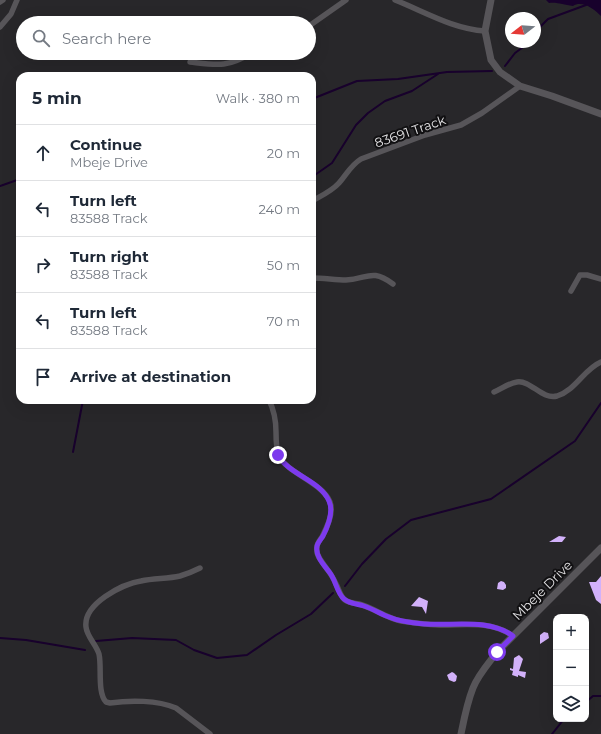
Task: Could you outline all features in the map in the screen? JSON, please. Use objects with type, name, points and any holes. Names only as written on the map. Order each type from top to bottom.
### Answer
[{"type":"street","points":[[0,27],[11,14],[17,0]]},
{"type":"street","points":[[316,21],[346,0]]},
{"type":"street","points":[[396,0],[459,27],[470,30],[485,31]]},
{"type":"street","points":[[491,0],[485,31],[491,60],[500,72],[520,86],[559,98],[601,114]]},
{"type":"street","points":[[190,62],[220,65],[239,60]]},
{"type":"street","name":"83691 Track","points":[[316,198],[338,184],[353,165],[361,159],[425,134],[461,126],[520,86]]},
{"type":"street","points":[[571,291],[580,275],[587,275],[601,279]]},
{"type":"street","points":[[316,278],[345,280],[366,276],[377,276],[393,284]]},
{"type":"street","points":[[494,392],[513,383],[522,382],[553,397],[559,396],[581,380],[592,366],[601,362]]},
{"type":"street","points":[[270,404],[274,414],[276,442],[280,458],[322,491],[327,496],[330,503],[332,509],[330,518],[317,547],[317,552],[319,558],[332,575],[341,595],[345,600],[364,606],[390,618],[399,620],[420,624],[495,626],[513,636]]},
{"type":"street","name":"Mbeje Drive","points":[[461,734],[465,712],[473,688],[483,670],[497,652],[601,548]]},
{"type":"street","points":[[200,568],[180,576],[139,581],[126,585],[103,599],[92,608],[87,616],[85,625],[86,631],[96,646],[99,655],[102,694],[106,702],[145,702],[170,706],[176,708],[210,734]]},
{"type":"shaded area","points":[[546,0],[601,0],[601,16],[591,8],[584,5],[576,4],[573,6],[549,3]]},
{"type":"building","points":[[559,536],[566,537],[562,542],[549,542]]},
{"type":"building","points":[[601,576],[601,604],[596,600],[589,582],[596,582]]},
{"type":"building","points":[[501,581],[506,585],[506,588],[503,590],[497,589],[498,583]]},
{"type":"building","points":[[419,597],[428,601],[426,614],[422,607],[411,606]]},
{"type":"building","points":[[544,632],[548,633],[549,638],[540,644],[540,635]]},
{"type":"building","points":[[519,655],[523,659],[519,671],[526,672],[525,678],[518,675],[518,677],[512,675],[513,671],[510,670],[510,668],[513,669],[514,658]]},
{"type":"building","points":[[452,672],[457,676],[456,681],[454,682],[449,680],[447,675]]},
{"type":"waterway","points":[[541,26],[548,19],[586,5]]},
{"type":"waterway","points":[[505,66],[515,53],[522,48]]},
{"type":"waterway","points":[[316,97],[357,81],[398,79],[447,72],[492,71]]},
{"type":"waterway","points":[[316,174],[332,163],[356,125],[368,113],[385,101],[412,91],[438,74]]},
{"type":"waterway","points":[[0,186],[16,180]]},
{"type":"waterway","points":[[345,586],[362,564],[386,539],[411,520],[491,499],[575,441],[601,403]]},
{"type":"waterway","points":[[73,452],[82,404]]},
{"type":"waterway","points":[[96,641],[132,638],[176,640],[194,650],[217,658],[247,655],[311,614],[333,593]]},
{"type":"waterway","points":[[0,638],[26,640],[85,650]]},
{"type":"waterway","points":[[589,699],[593,696],[601,696]]},
{"type":"waterway","points":[[552,734],[562,722]]},
{"type":"route","points":[[278,455],[283,461],[327,496],[332,509],[328,525],[318,543],[317,552],[319,558],[332,575],[341,595],[345,600],[377,611],[390,618],[420,624],[495,626],[513,636],[497,652]]}]
